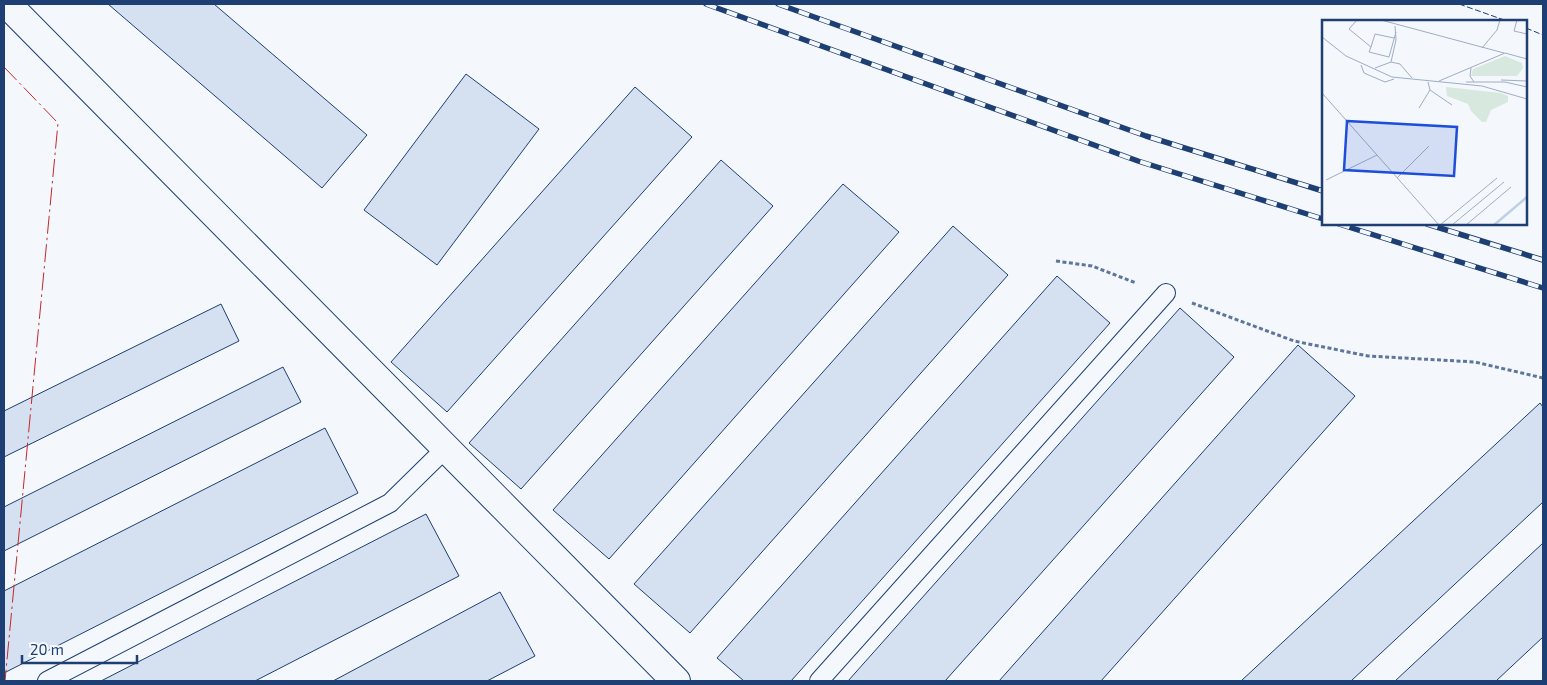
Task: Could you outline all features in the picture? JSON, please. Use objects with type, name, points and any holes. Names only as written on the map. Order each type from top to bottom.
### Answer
[{"type":"street","points":[[7,4],[676,681]]},
{"type":"lane","points":[[819,681],[1166,293]]},
{"type":"lane","points":[[47,681],[390,503],[446,448]]},
{"type":"path","points":[[1056,261],[1092,266],[1294,341],[1368,356],[1475,362],[1543,378]]},
{"type":"building","points":[[108,4],[214,4],[367,135],[322,188]]},
{"type":"building","points":[[466,74],[539,129],[437,265],[364,210]]},
{"type":"building","points":[[635,87],[692,137],[447,412],[391,362]]},
{"type":"building","points":[[721,160],[773,206],[521,489],[469,443]]},
{"type":"building","points":[[843,184],[899,232],[609,559],[553,510]]},
{"type":"building","points":[[953,226],[1008,275],[690,633],[634,584]]},
{"type":"building","points":[[1057,276],[1110,323],[791,681],[744,681],[717,658]]},
{"type":"building","points":[[221,304],[239,341],[4,457],[4,411]]},
{"type":"building","points":[[1180,308],[1234,357],[945,681],[848,681]]},
{"type":"building","points":[[1298,345],[1355,396],[1101,681],[999,681]]},
{"type":"building","points":[[283,367],[301,402],[4,551],[4,507]]},
{"type":"building","points":[[1540,403],[1543,407],[1543,502],[1351,681],[1241,681]]},
{"type":"building","points":[[325,428],[358,493],[4,673],[4,591]]},
{"type":"building","points":[[426,514],[459,576],[255,681],[101,681]]},
{"type":"building","points":[[1543,543],[1543,637],[1496,681],[1395,681]]},
{"type":"building","points":[[500,592],[535,656],[487,681],[333,681]]},
{"type":"railway","points":[[706,4],[1138,161],[1322,219]]},
{"type":"railway","points":[[778,4],[1146,136],[1322,191]]},
{"type":"railway","points":[[1342,225],[1543,288]]},
{"type":"railway","points":[[1430,225],[1543,260]]},
{"type":"fence","points":[[1459,4],[1504,20]]},
{"type":"fence","points":[[1527,28],[1543,35]]},
{"type":"power","points":[[4,67],[58,123],[5,681]]}]
